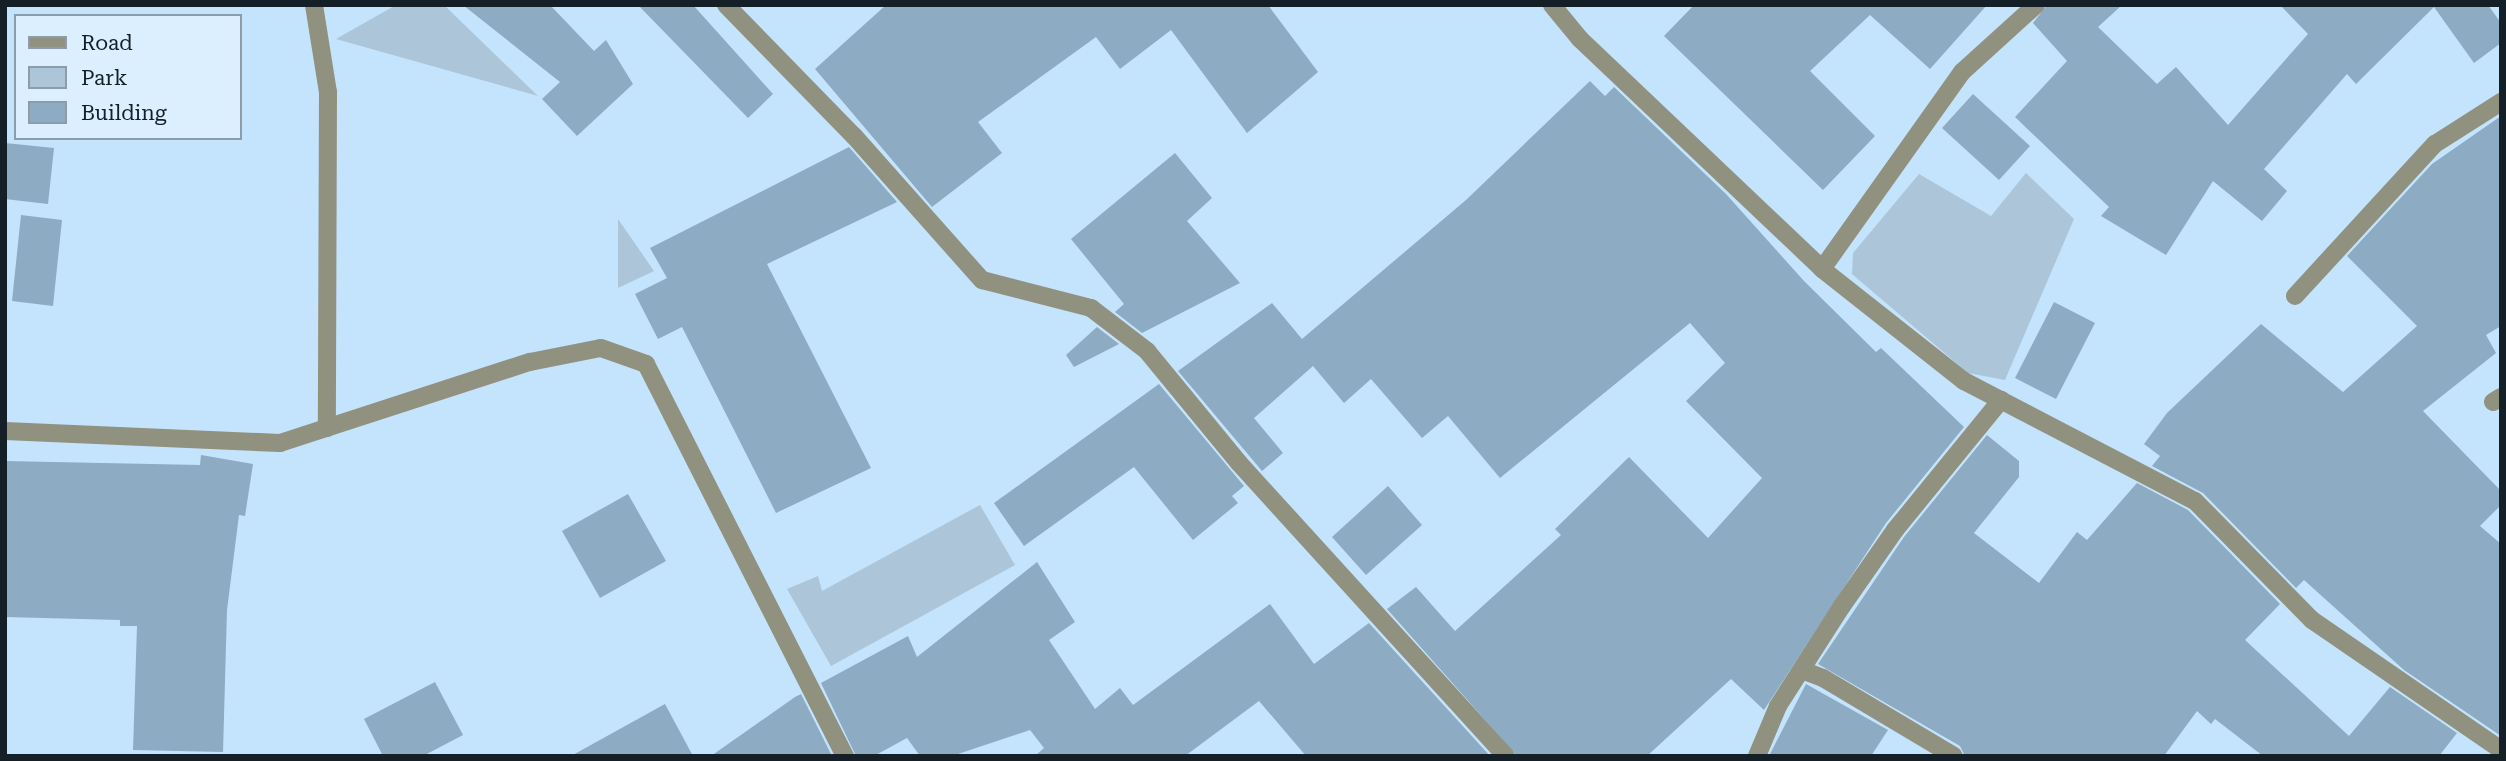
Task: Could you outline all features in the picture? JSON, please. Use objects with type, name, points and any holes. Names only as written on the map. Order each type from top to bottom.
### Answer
[{"type":"street","points":[[314,5],[328,92],[327,428]]},
{"type":"street","points":[[726,5],[854,136],[982,280],[1091,308],[1147,351],[1239,463],[1506,756]]},
{"type":"street","points":[[1552,5],[1580,39],[1822,269],[1964,381],[2195,501],[2312,620],[2501,750]]},
{"type":"street","points":[[1822,269],[1962,72],[2036,5]]},
{"type":"street","points":[[2295,296],[2435,144],[2501,102]]},
{"type":"street","points":[[5,431],[280,443],[542,360],[601,348],[646,364],[845,756]]},
{"type":"street","points":[[1757,756],[1778,706],[1895,530],[2001,400]]},
{"type":"street","points":[[1802,670],[1823,678],[1954,756]]},
{"type":"green space","points":[[396,5],[444,5],[538,96],[336,39]]},
{"type":"green space","points":[[2026,173],[2074,219],[2005,380],[1968,373],[1852,274],[1853,253],[1919,174],[1991,216]]},
{"type":"green space","points":[[618,219],[654,271],[618,288]]},
{"type":"green space","points":[[980,505],[1015,565],[831,666],[787,589],[818,576],[822,591]]},
{"type":"building","points":[[463,5],[550,5],[594,51],[606,40],[633,84],[577,136],[542,99],[560,82]]},
{"type":"building","points":[[638,5],[693,5],[773,94],[748,118]]},
{"type":"building","points":[[886,5],[1268,5],[1318,72],[1247,133],[1171,30],[1120,69],[1096,37],[978,122],[1002,153],[932,207],[815,69]]},
{"type":"building","points":[[1694,5],[1987,5],[1930,69],[1870,15],[1810,71],[1875,136],[1823,190],[1664,36]]},
{"type":"building","points":[[2047,5],[2122,5],[2098,27],[2157,84],[2176,67],[2228,125],[2308,34],[2280,5],[2488,5],[2501,23],[2501,43],[2474,63],[2434,7],[2356,84],[2347,74],[2264,169],[2287,191],[2262,221],[2213,181],[2166,255],[2101,216],[2109,207],[2015,117],[2067,61],[2033,23]]},
{"type":"building","points":[[1590,81],[1605,96],[1614,87],[1726,194],[1804,281],[1876,352],[1881,348],[1964,427],[1886,523],[1764,710],[1731,679],[1647,756],[1517,756],[1387,609],[1416,587],[1455,631],[1561,535],[1555,529],[1629,457],[1708,538],[1762,478],[1686,401],[1725,363],[1690,323],[1500,478],[1448,416],[1422,438],[1371,379],[1344,403],[1313,366],[1254,418],[1283,453],[1262,471],[1178,371],[1272,303],[1302,339],[1466,200]]},
{"type":"building","points":[[1973,94],[2030,146],[1999,180],[1942,128]]},
{"type":"building","points":[[2501,116],[2501,326],[2486,335],[2496,353],[2423,411],[2501,491],[2501,505],[2480,526],[2501,544],[2501,736],[2404,670],[2304,580],[2296,588],[2203,493],[2152,466],[2160,456],[2144,444],[2167,413],[2261,324],[2343,392],[2417,326],[2347,256],[2432,164]]},
{"type":"building","points":[[5,143],[54,148],[48,204],[5,199]]},
{"type":"building","points":[[849,147],[897,202],[767,264],[871,468],[776,513],[682,327],[658,339],[635,294],[667,278],[650,248]]},
{"type":"building","points":[[1175,153],[1212,198],[1187,221],[1240,283],[1142,333],[1115,312],[1124,304],[1071,239]]},
{"type":"building","points":[[21,215],[62,220],[53,306],[12,301]]},
{"type":"building","points":[[2054,302],[2095,323],[2056,399],[2015,378]]},
{"type":"building","points":[[1097,327],[1119,344],[1074,367],[1066,355]]},
{"type":"building","points":[[1159,384],[1244,486],[1232,496],[1238,503],[1193,540],[1134,467],[1024,546],[994,503]]},
{"type":"building","points":[[1987,435],[2019,461],[2019,477],[1974,533],[2039,583],[2077,532],[2087,540],[2137,483],[2188,510],[2280,604],[2245,640],[2349,736],[2390,687],[2457,733],[2439,756],[2263,756],[2215,719],[2211,724],[2197,711],[2164,756],[1965,756],[1960,746],[1818,664],[1904,537]]},
{"type":"building","points":[[201,455],[253,464],[245,516],[239,515],[227,610],[223,752],[133,750],[137,626],[120,626],[120,620],[5,617],[5,461],[200,465]]},
{"type":"building","points":[[1388,486],[1422,525],[1366,575],[1332,537]]},
{"type":"building","points":[[628,494],[666,561],[600,598],[562,531]]},
{"type":"building","points":[[1037,562],[1075,622],[1049,640],[1095,709],[1120,688],[1133,705],[1270,604],[1314,664],[1369,623],[1490,756],[1306,756],[1259,701],[1185,756],[1035,756],[1044,748],[1030,730],[952,756],[920,756],[907,738],[874,756],[856,756],[821,683],[908,636],[917,657]]},
{"type":"building","points":[[435,682],[463,735],[423,756],[383,756],[364,719]]},
{"type":"building","points":[[1806,684],[1888,730],[1871,756],[1769,756]]},
{"type":"building","points":[[801,694],[832,756],[711,756],[795,697]]},
{"type":"building","points":[[665,704],[693,756],[571,756]]}]
